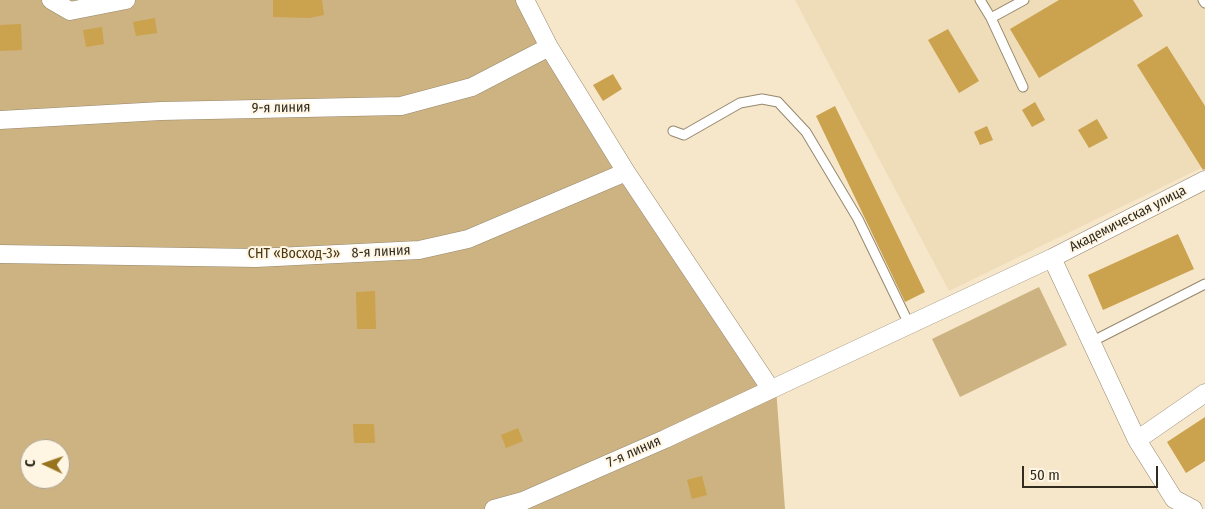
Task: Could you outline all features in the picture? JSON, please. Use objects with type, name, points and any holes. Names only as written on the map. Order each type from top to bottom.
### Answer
[{"type":"street","points":[[50,0],[70,11],[126,0]]},
{"type":"street","points":[[525,0],[549,47],[626,172],[770,388]]},
{"type":"street","name":"9-я линия","points":[[0,120],[161,111],[401,106],[472,87],[549,47]]},
{"type":"street","name":"8-я линия","points":[[0,254],[256,258],[418,250],[468,239],[626,172]]},
{"type":"street","name":"Академическая улица","points":[[909,324],[1052,258],[1205,180]]},
{"type":"street","points":[[1052,258],[1137,440],[1174,499],[1193,509]]},
{"type":"street","name":"7-я линия","points":[[494,509],[523,501],[665,439],[909,324]]},
{"type":"street","points":[[1137,440],[1205,392]]},
{"type":"lane","points":[[980,0],[991,18],[1023,87]]},
{"type":"lane","points":[[991,18],[1024,0]]},
{"type":"lane","points":[[673,131],[684,136],[740,103],[762,99],[778,102],[806,132],[858,219],[909,324]]},
{"type":"lane","points":[[1091,342],[1205,284]]},
{"type":"shaded area","points":[[795,0],[1205,0],[1205,166],[949,291]]},
{"type":"green space","name":"СНТ «Восход-3»","points":[[0,0],[529,0],[555,45],[776,388],[785,509],[0,509]]},
{"type":"green space","points":[[1039,287],[1067,345],[960,397],[932,339]]},
{"type":"building","points":[[273,0],[322,0],[324,15],[309,18],[273,17]]},
{"type":"building","points":[[1059,0],[1133,0],[1143,16],[1039,78],[1010,29]]},
{"type":"building","points":[[155,18],[157,33],[136,36],[133,22]]},
{"type":"building","points":[[21,24],[22,50],[0,51],[0,25]]},
{"type":"building","points":[[102,27],[104,44],[86,47],[83,30]]},
{"type":"building","points":[[948,29],[979,81],[959,93],[928,40]]},
{"type":"building","points":[[1167,46],[1205,106],[1205,169],[1203,170],[1137,65]]},
{"type":"building","points":[[613,74],[622,89],[603,101],[593,85]]},
{"type":"building","points":[[1035,102],[1045,120],[1032,127],[1022,110]]},
{"type":"building","points":[[835,106],[925,292],[905,302],[816,116]]},
{"type":"building","points":[[1097,119],[1108,138],[1089,148],[1078,130]]},
{"type":"building","points":[[987,126],[993,140],[980,145],[974,132]]},
{"type":"building","points":[[1178,234],[1194,269],[1103,310],[1088,275]]},
{"type":"building","points":[[375,291],[376,329],[357,329],[356,292]]},
{"type":"building","points":[[1205,417],[1205,461],[1186,473],[1167,442]]},
{"type":"building","points":[[353,424],[374,424],[375,443],[354,443]]},
{"type":"building","points":[[518,428],[523,441],[506,448],[501,435]]},
{"type":"building","points":[[702,476],[707,495],[692,499],[687,480]]}]
